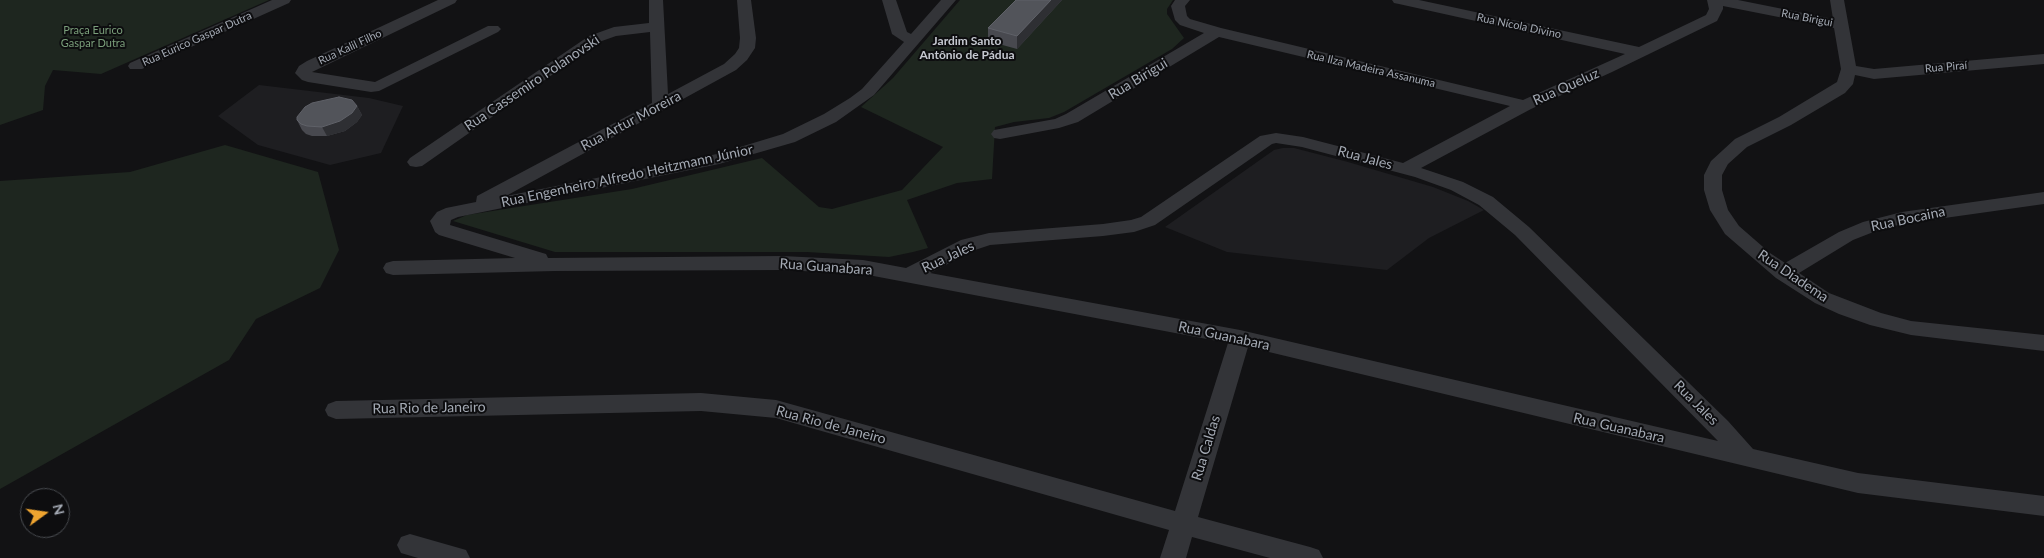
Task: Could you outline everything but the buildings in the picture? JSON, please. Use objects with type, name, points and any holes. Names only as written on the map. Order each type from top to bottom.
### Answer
[{"type":"street","name":"Rua Eurico Gaspar Dutra","points":[[136,66],[284,0]]},
{"type":"street","name":"Rua Kalil Filho","points":[[450,0],[314,64],[305,69],[303,73],[308,77],[370,87],[379,86],[493,29]]},
{"type":"street","points":[[656,0],[660,105]]},
{"type":"street","name":"Rua Artur Moreira","points":[[467,209],[721,72],[741,56],[747,48],[748,38],[744,0]]},
{"type":"street","name":"Rua Engenheiro Alfredo Heitzmann Júnior","points":[[555,264],[446,231],[442,228],[439,221],[444,216],[467,209],[718,159],[764,147],[789,138],[812,128],[856,102],[880,81],[949,0]]},
{"type":"street","points":[[1183,0],[1178,6],[1180,17],[1185,22],[1217,32]]},
{"type":"street","name":"Rua Nícola Divino","points":[[1399,0],[1639,52]]},
{"type":"street","name":"Rua Birigui","points":[[1715,0],[1840,25]]},
{"type":"street","name":"Rua Queluz","points":[[1405,169],[1525,106],[1712,18],[1716,9],[1715,0]]},
{"type":"street","points":[[1837,0],[1849,69]]},
{"type":"street","points":[[891,7],[905,19],[928,23]]},
{"type":"street","points":[[891,7],[900,34],[914,41]]},
{"type":"street","name":"Rua Cassemiro Polanovski","points":[[416,162],[594,39],[614,32],[657,27]]},
{"type":"street","name":"Rua Ilza Madeira Assanuma","points":[[1217,32],[1525,106]]},
{"type":"street","name":"Rua Birigui","points":[[1000,134],[1058,123],[1072,118],[1217,32]]},
{"type":"street","name":"Rua Piraí","points":[[1849,69],[1874,74],[2044,59]]},
{"type":"street","name":"Rua Diadema","points":[[1849,69],[1845,84],[1839,90],[1741,143],[1720,161],[1714,175],[1713,190],[1719,210],[1732,230],[1763,258],[1822,298],[1877,320],[1921,329],[2044,343]]},
{"type":"street","name":"Rua Jales","points":[[907,276],[968,245],[989,239],[1134,226],[1148,221],[1266,140],[1276,138],[1303,142],[1405,169],[1457,186],[1486,201],[1522,231],[1720,427],[1747,458]]},
{"type":"street","name":"Rua Bocaina","points":[[1783,273],[1846,236],[1870,226],[1902,218],[2044,198]]},
{"type":"street","name":"Rua Guanabara","points":[[394,268],[555,264],[801,263],[863,267],[1240,338],[1858,483],[2044,506]]},
{"type":"street","name":"Rua Caldas","points":[[1173,558],[1240,338]]},
{"type":"street","name":"Rua Rio de Janeiro","points":[[336,410],[701,402],[776,409],[1310,558]]},
{"type":"street","points":[[410,545],[457,558]]},
{"type":"shaded area","points":[[259,85],[369,98],[403,106],[381,153],[330,165],[258,145],[218,116]]},
{"type":"shaded area","points":[[1294,148],[1348,162],[1433,187],[1468,201],[1484,210],[1429,238],[1387,270],[1227,252],[1165,227],[1274,150]]},
{"type":"green space","name":"Praça Eurico Gaspar Dutra","points":[[0,0],[269,0],[101,74],[53,70],[45,86],[43,110],[0,125]]},
{"type":"green space","points":[[960,0],[1173,0],[1167,9],[1167,14],[1184,38],[1172,49],[1064,112],[1049,118],[1014,122],[995,127],[992,179],[957,183],[907,200],[928,248],[913,252],[889,257],[807,252],[555,252],[453,221],[467,215],[632,189],[762,158],[819,207],[832,209],[902,190],[943,147],[861,107],[893,78]]},
{"type":"green space","points":[[225,145],[318,172],[339,250],[320,288],[256,319],[229,360],[0,489],[0,181],[130,172]]},
{"type":"district","name":"Jardim Santo Antônio de Pádua","points":[[967,48]]}]
